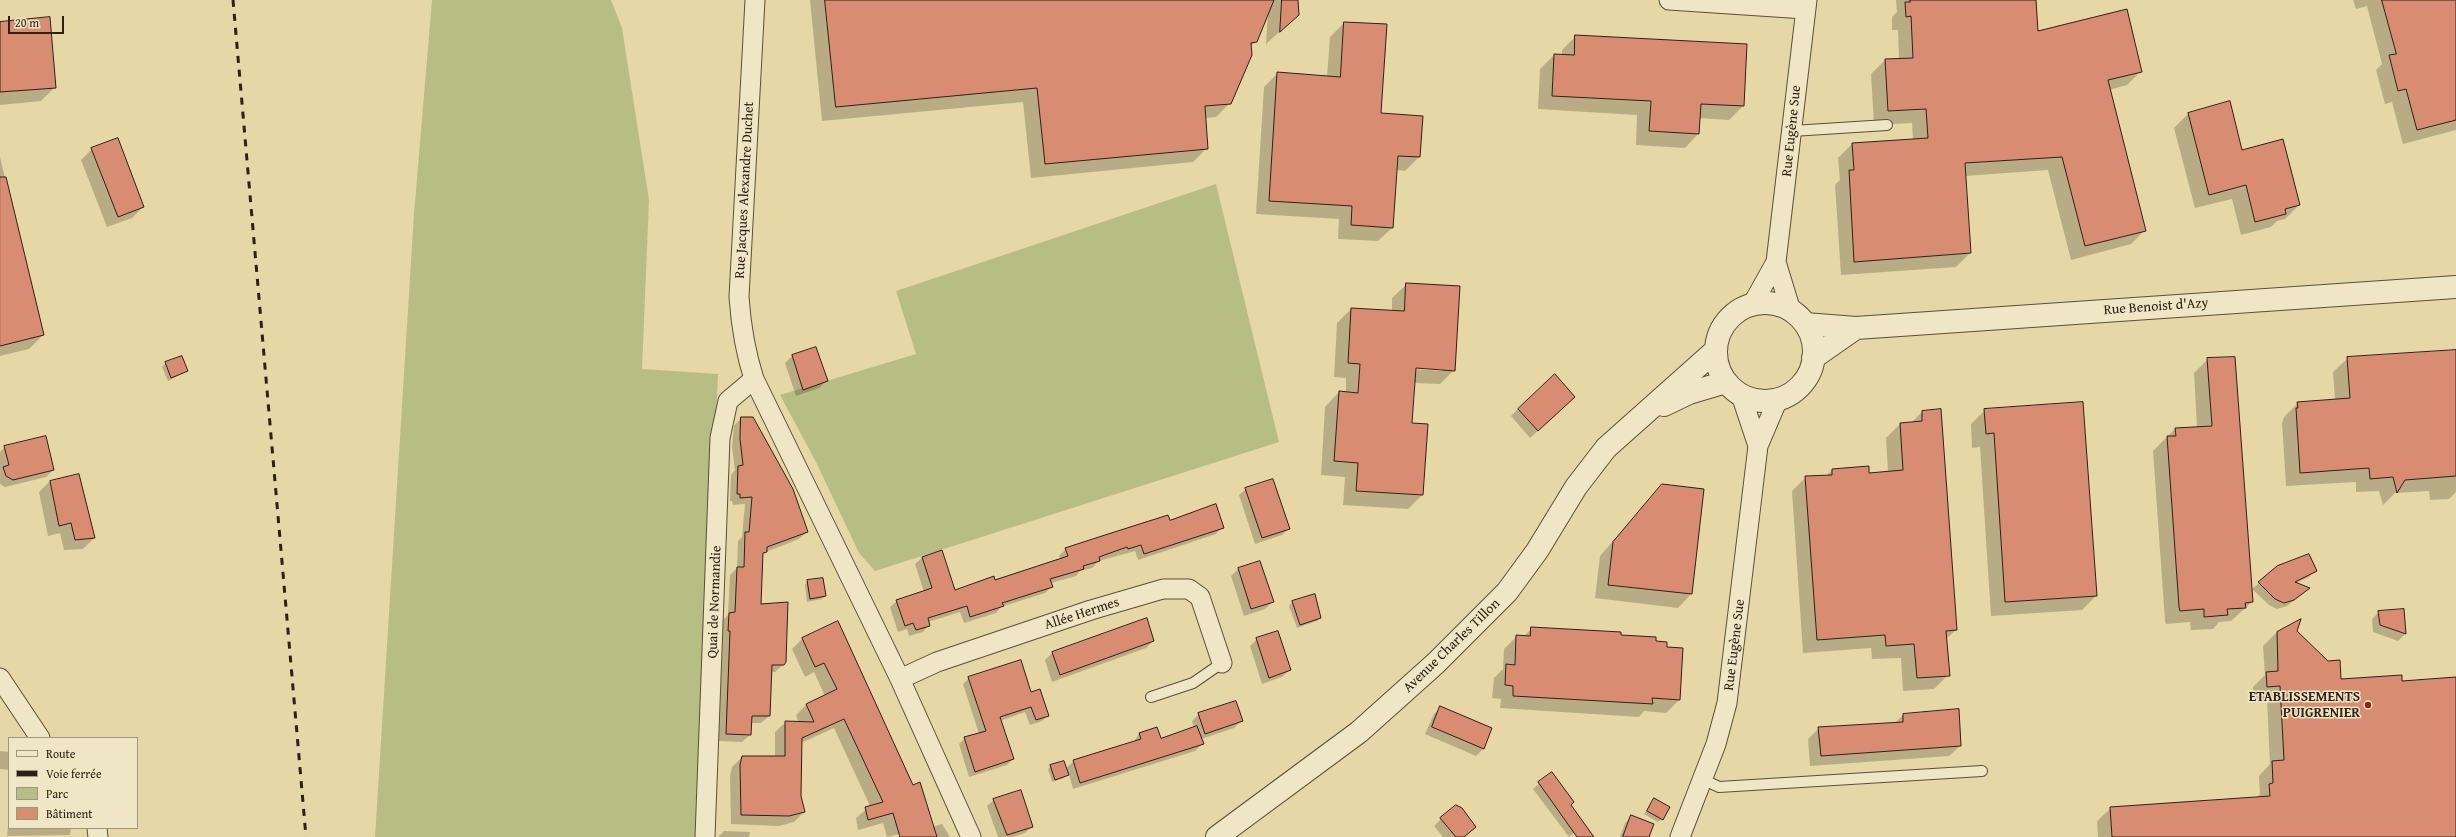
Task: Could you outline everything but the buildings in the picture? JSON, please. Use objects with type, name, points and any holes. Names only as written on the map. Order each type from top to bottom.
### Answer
[{"type":"street","name":"Rue Jacques Alexandre Duchet","points":[[755,0],[739,297],[741,330],[754,379],[900,680],[972,837]]},
{"type":"street","points":[[1669,0],[1806,5]]},
{"type":"street","name":"Rue Eugène Sue","points":[[1752,306],[1776,262],[1806,5]]},
{"type":"street","name":"Rue Eugène Sue","points":[[1776,262],[1798,317]]},
{"type":"street","name":"Rue Benoist d'Azy","points":[[1798,317],[1856,328],[2456,287]]},
{"type":"street","points":[[1772,304],[1798,317],[1814,346],[1814,358],[1810,372],[1802,384],[1791,393],[1778,399],[1764,401],[1734,389],[1716,361],[1716,350],[1724,325],[1733,315],[1752,306],[1772,304]]},
{"type":"street","points":[[1814,358],[1856,328]]},
{"type":"street","name":"Avenue Charles Tillon","points":[[1217,837],[1359,732],[1436,663],[1507,592],[1537,551],[1576,487],[1606,448],[1716,350]]},
{"type":"street","name":"Quai de Normandie","points":[[705,837],[720,434],[728,401],[754,379]]},
{"type":"street","name":"Rue Eugène Sue","points":[[1734,389],[1758,446]]},
{"type":"street","name":"Avenue Charles Tillon","points":[[1645,414],[1689,393],[1734,389]]},
{"type":"street","name":"Rue Eugène Sue","points":[[1680,837],[1716,744],[1727,702],[1758,446],[1778,399]]},
{"type":"street","name":"Allée Hermes","points":[[900,680],[938,662],[1091,610],[1163,588],[1189,589],[1200,597],[1222,663]]},
{"type":"street","points":[[0,678],[39,737]]},
{"type":"lane","points":[[1792,131],[1887,126]]},
{"type":"lane","points":[[1151,697],[1192,683],[1222,663]]},
{"type":"lane","points":[[1702,779],[1719,787],[1982,771]]},
{"type":"green space","points":[[432,0],[611,0],[622,28],[649,200],[642,369],[718,374],[697,837],[375,837],[414,214]]},
{"type":"green space","points":[[1216,184],[1279,442],[875,571],[859,553],[816,462],[780,395],[916,354],[896,291]]},
{"type":"railway","points":[[233,0],[306,837]]},
{"type":"place","name":"ETABLISSEMENTS PUIGRENIER","points":[[2368,705]]}]
